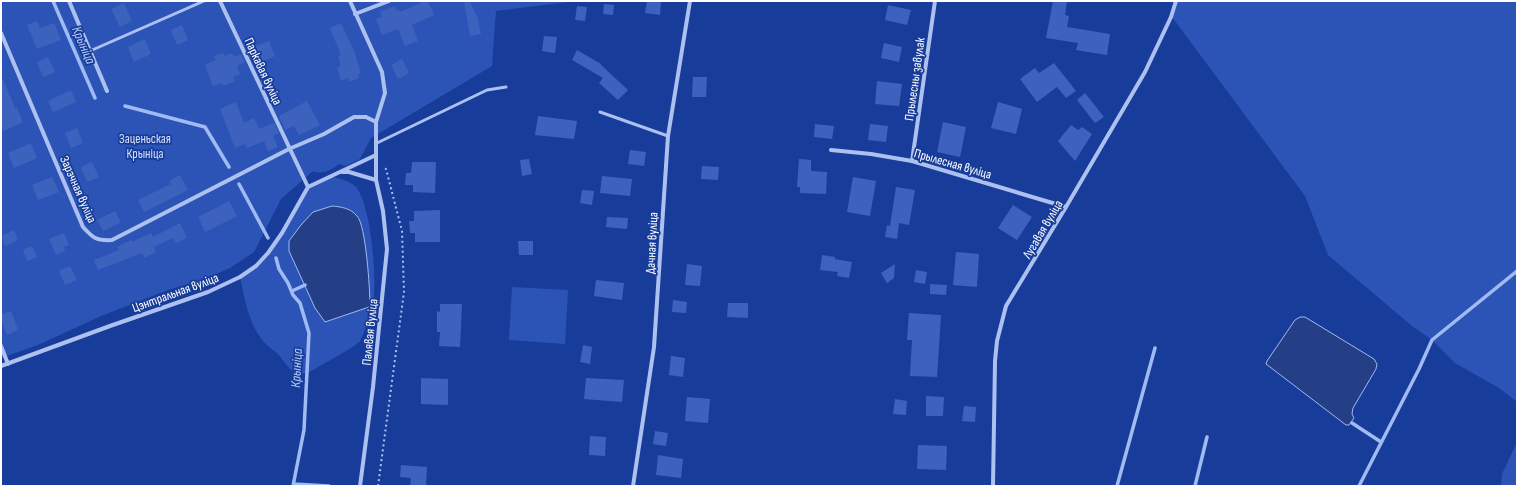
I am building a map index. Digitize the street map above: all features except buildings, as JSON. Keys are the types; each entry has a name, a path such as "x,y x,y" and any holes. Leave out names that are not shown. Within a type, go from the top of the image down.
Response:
{"street":[{"path":"69,1 107,91"},
{"name":"Паркавая вуліца","path":"220,1 290,149"},
{"name":"Палявая вуліца","path":"350,1 382,72 385,93 376,122 376,180 384,211 387,249 374,387 360,486"},
{"path":"355,14 389,1"},
{"name":"Дачная вуліца","path":"634,486 654,347 668,136 690,1"},
{"name":"Прылесны завулак","path":"912,161 935,1"},
{"name":"Лугавая вуліца","path":"993,486 995,361 1001,322 1006,306 1145,72 1172,17 1176,1"},
{"name":"Зарэчная вуліца","path":"1,33 83,227 93,238 112,240 290,149"},
{"path":"376,122 366,117 354,117 324,134 290,149 308,187 376,155"},
{"name":"Прылесная вуліца","path":"831,150 871,154 912,161 1066,207"},
{"path":"339,172 349,172 376,180"},
{"name":"Цэнтральная вуліца","path":"1,366 208,292 240,277 256,266 268,253 282,233 308,187"},
{"path":"1,346 8,364"}],"lane":[{"path":"90,51 204,1"},
{"path":"377,144 487,90 506,87"},
{"path":"600,112 668,136"}],"path":[{"path":"376,163 386,169 402,231 404,292 378,486"}],"green space":[{"name":"Заценьская Крыніца","path":"1,1 576,1 496,11 492,66 371,138 360,159 346,166 339,164 324,172 313,171 281,199 254,252 230,268 204,279 168,290 101,316 38,345 1,358"},
{"path":"1176,1 1517,1 1517,402 1499,388 1455,363 1432,340 1412,326 1328,255 1305,196 1172,17"},
{"path":"328,176 350,183 356,187 362,197 370,228 374,265 374,298 372,310 365,330 362,338 357,344 308,373 297,373 290,369 279,355 265,343 258,334 250,318 240,277 268,253 308,187"},
{"path":"512,287 568,290 565,344 509,340"},
{"path":"1517,442 1517,486 1501,486 1502,474"}],"shaded area":[{"path":"332,206 342,207 352,211 360,222 367,258 370,305 369,307 325,322 315,308 289,251 289,241 313,212"},
{"path":"1300,317 1305,317 1374,359 1377,364 1376,369 1353,408 1352,414 1354,418 1349,425 1346,425 1266,364 1295,320"}],"waterway":[{"name":"Крыніца","path":"53,1 95,98"},
{"name":"Крыніца","path":"125,106 205,127 229,167"},
{"name":"Крыніца","path":"239,184 268,238"},
{"name":"Крыніца","path":"276,258 279,269 288,283 293,295 300,303 309,333 304,430 293,486"},
{"path":"1359,486 1419,369 1432,340 1517,271"},
{"path":"292,291 305,285"},
{"path":"1117,486 1155,348"},
{"path":"1352,423 1381,442"},
{"path":"1195,486 1207,437"},
{"path":"294,484 329,486"}]}
